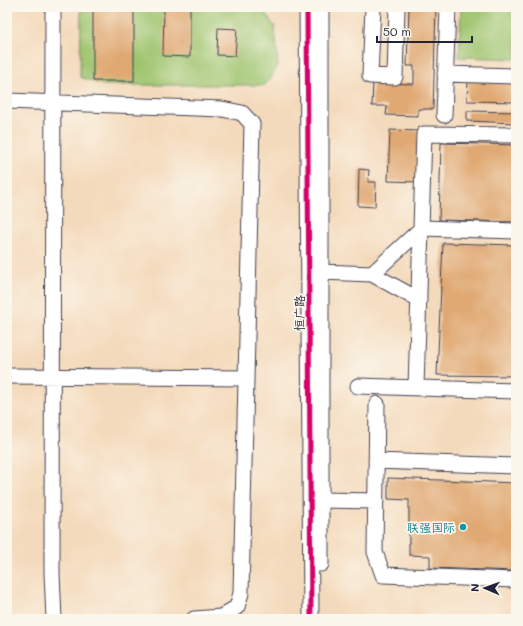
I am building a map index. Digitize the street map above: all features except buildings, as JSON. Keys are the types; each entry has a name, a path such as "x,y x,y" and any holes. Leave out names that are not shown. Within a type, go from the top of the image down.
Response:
{"street":[{"path":"53,7 52,573 54,619"},
{"name":"恒广路","path":"307,7 311,619"},
{"name":"恒广路","path":"321,7 321,619"},
{"path":"373,7 370,76 395,77 397,7"},
{"path":"444,115 448,7"},
{"path":"445,74 516,76"},
{"path":"7,102 222,109 242,113 252,124 241,592 237,607 221,617 194,619"},
{"path":"416,387 424,134 516,135"},
{"path":"372,274 422,228 516,231"},
{"path":"321,272 372,274 419,300"},
{"path":"7,376 246,378"},
{"path":"358,386 516,391"},
{"path":"377,404 375,552 383,575 516,580"},
{"path":"376,461 516,466"},
{"path":"322,500 376,502"}],"green space":[{"path":"81,7 261,7 275,27 278,65 271,78 265,85 103,85 80,77"},
{"path":"461,7 516,7 516,59 459,57"}],"cycle path":[{"path":"307,7 311,619"}],"place":[{"name":"联强国际","path":"463,527"}]}
